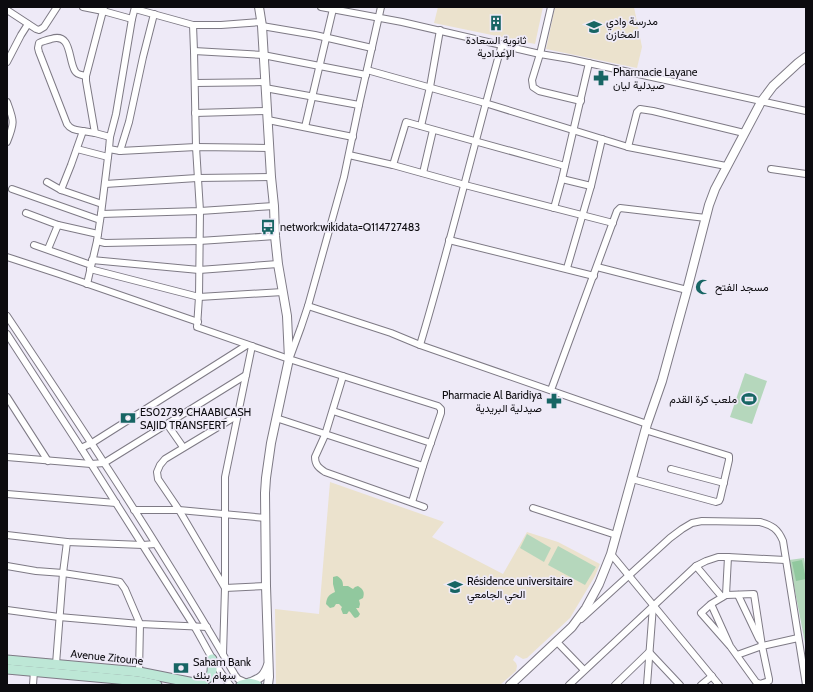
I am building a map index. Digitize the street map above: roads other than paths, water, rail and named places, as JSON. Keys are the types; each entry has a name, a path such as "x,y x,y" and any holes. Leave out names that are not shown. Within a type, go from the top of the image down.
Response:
{"main road":[{"path":"200,684 211,676 213,668 212,659"},
{"name":"Avenue Zitoune","path":"7,660 56,664 138,679 200,684"},
{"name":"Avenue Zitoune","path":"7,669 34,671 107,681 138,679 157,685"}],"street":[{"path":"7,10 37,30 42,29 57,7"},
{"path":"84,7 103,9 132,19"},
{"path":"259,7 262,24 275,236 287,316 289,359"},
{"path":"321,7 440,30 540,54 589,63 806,111"},
{"path":"268,685 269,664 266,586 266,478 271,443 289,359 308,306 344,177 381,7"},
{"path":"551,7 532,80 533,87 539,91 581,102"},
{"path":"87,284 98,238 110,137 116,114 135,8 193,25 262,24 372,48"},
{"path":"95,133 86,76 103,9"},
{"path":"305,127 333,9"},
{"path":"120,152 129,122 142,57 154,14"},
{"path":"7,62 28,24"},
{"path":"193,25 197,178 200,211 197,327 289,359 438,406 441,409 441,413 412,502"},
{"path":"421,126 430,87 440,30"},
{"path":"86,76 78,74 75,71 68,47 61,38 55,37 41,42 38,45 39,52 69,127 73,130 110,137"},
{"path":"420,345 465,185 502,44"},
{"path":"194,51 263,55 366,73 430,87 628,147 726,166"},
{"path":"572,627 580,618 590,602 611,554 646,427 662,381 714,189 761,102 773,86 806,57"},
{"path":"554,208 581,102 589,63"},
{"path":"194,83 265,85 359,105"},
{"path":"7,102 13,123 7,142"},
{"path":"628,147 637,112 640,110 653,111 744,133"},
{"path":"195,113 267,111"},
{"path":"268,120 353,137"},
{"path":"393,165 406,122 565,166"},
{"path":"423,173 433,130"},
{"path":"61,190 83,131"},
{"path":"567,268 583,216 602,139"},
{"path":"109,149 120,152 196,147 269,148"},
{"path":"77,149 108,157"},
{"path":"349,155 393,165 613,223"},
{"path":"771,169 806,174"},
{"path":"105,184 197,178 271,177"},
{"path":"562,179 591,186"},
{"path":"47,182 61,190 102,204"},
{"path":"12,189 101,217 274,206"},
{"path":"551,390 617,211 620,208 706,218"},
{"path":"26,213 98,238 105,243 199,241 275,236"},
{"path":"48,250 58,225"},
{"path":"449,240 567,268 594,276"},
{"path":"34,244 91,265 199,296 283,292"},
{"path":"7,257 198,322"},
{"path":"91,265 199,270 278,264"},
{"path":"597,267 686,290"},
{"path":"308,306 391,333 420,345 551,390 646,427 728,456 730,460 720,499 716,502 632,478"},
{"path":"7,316 92,443 207,627 235,675 248,684 262,677 269,664"},
{"path":"8,337 143,545 194,626 212,659 230,685"},
{"path":"81,448 92,443 250,345"},
{"path":"223,654 226,514 225,477 246,374 250,345"},
{"path":"7,457 91,464 104,463 246,374"},
{"path":"343,376 325,435 315,457 317,467 325,472 424,507"},
{"path":"7,397 48,460"},
{"path":"333,411 431,443"},
{"path":"225,588 179,510 158,479 157,472 165,459 238,415"},
{"path":"276,418 424,466"},
{"path":"167,424 184,447"},
{"path":"671,469 724,483"},
{"path":"7,494 116,503"},
{"path":"533,508 616,534"},
{"path":"134,510 179,510 266,518"},
{"path":"510,685 572,627 682,529 692,523 702,521 760,522 775,528 780,534 783,541 806,685"},
{"path":"7,534 67,542 143,545 155,544"},
{"path":"56,664 59,617 67,542"},
{"path":"611,554 719,685"},
{"path":"569,685 696,566 711,559 728,557 785,560"},
{"path":"724,596 728,557"},
{"path":"7,566 120,582 125,589 140,624 138,679"},
{"path":"696,566 724,596"},
{"path":"225,588 266,586"},
{"path":"754,594 769,679 768,682 760,684 756,682 730,646 701,613 711,604 724,596 754,594"},
{"path":"738,595 762,646"},
{"path":"711,604 730,646"},
{"path":"647,685 653,606"},
{"path":"7,610 59,617 140,624 207,627"},
{"path":"737,655 762,646 798,638"},
{"path":"557,642 584,670"},
{"path":"615,685 649,652"},
{"path":"649,652 680,685"},
{"path":"33,685 34,671"},
{"path":"701,685 712,676"}],"place":[{"name":"ثانوية السعادة الإعدادية","path":"496,23"},
{"name":"مدرسة وادي المخازن","path":"594,27"},
{"name":"Pharmacie Layane صيدلية ليان","path":"601,78"},
{"name":"network:wikidata=Q114727483","path":"268,227"},
{"name":"مسجد الفتح","path":"703,287"},
{"name":"ملعب كرة القدم","path":"749,399"},
{"name":"Pharmacie Al Baridiya صيدلية البريدية","path":"554,401"},
{"name":"ES02739 CHAABICASH SAJID TRANSFERT","path":"128,418"},
{"name":"Résidence universitaire الحي الجامعي","path":"455,587"},
{"name":"Saham Bank سهام بنك","path":"181,668"}]}
